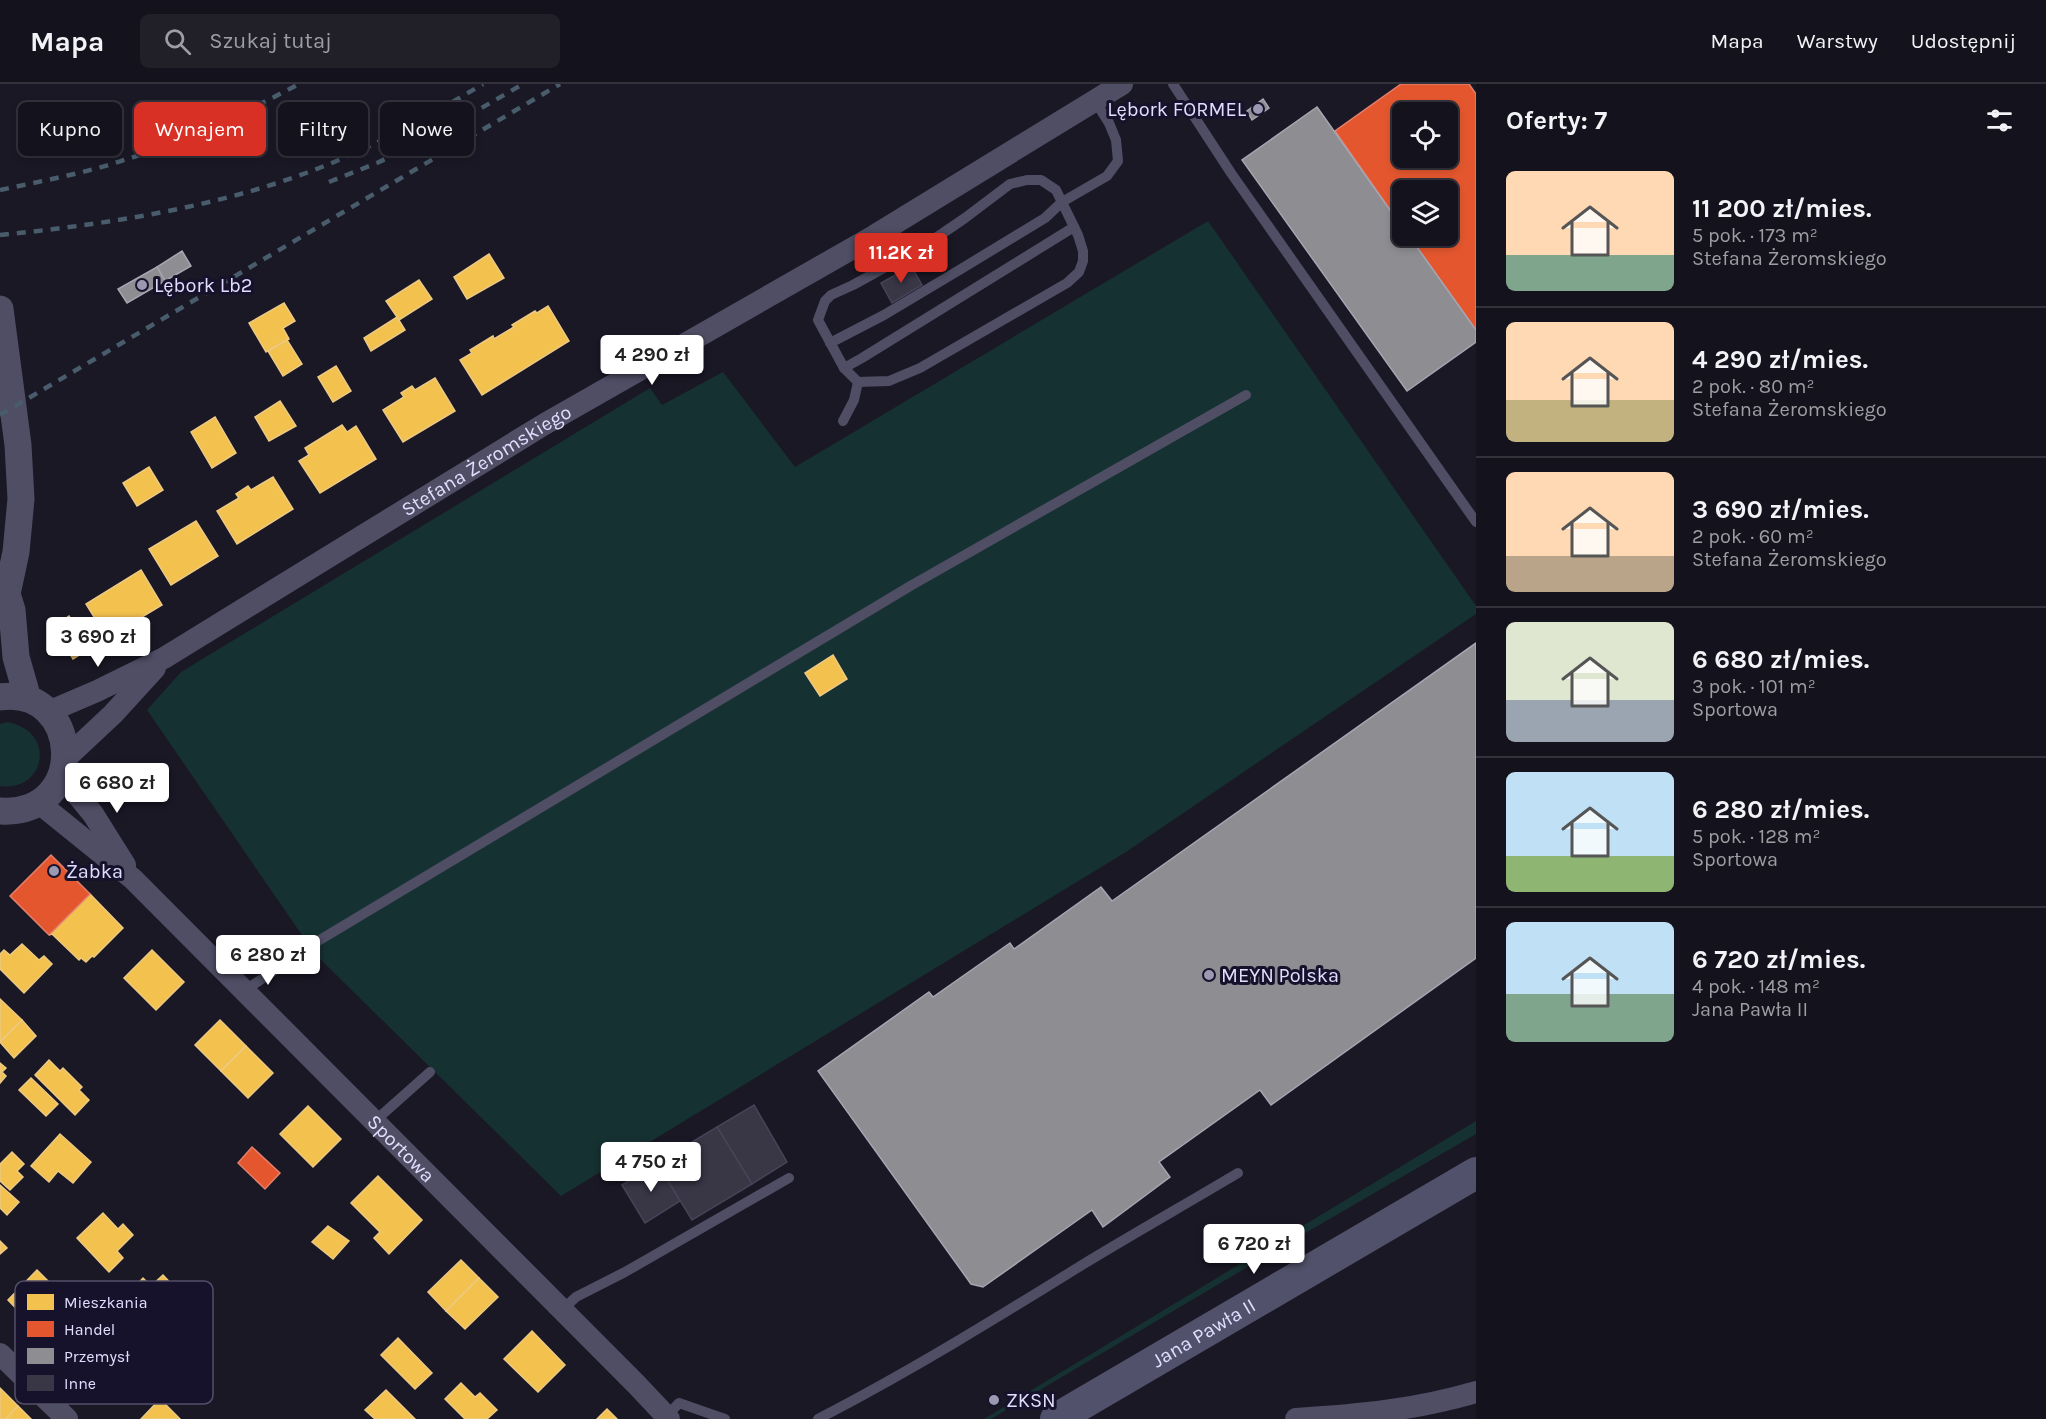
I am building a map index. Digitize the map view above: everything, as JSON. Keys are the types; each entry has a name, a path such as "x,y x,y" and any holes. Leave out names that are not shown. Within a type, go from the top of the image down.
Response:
{"main road":[{"name":"Jana Pawła II","path":"1056,1419 1476,1173"}],"street":[{"name":"Stefana Żeromskiego","path":"38,706 97,691 164,658 543,425 874,236 1122,84"},
{"path":"0,812 21,811 39,803 48,796 64,767 64,741 57,724 38,706 16,657 12,610 4,600 16,552 21,473 1,320"},
{"name":"Stefana Żeromskiego","path":"64,767 164,658"},
{"path":"0,697 9,696 38,706"},
{"name":"Sportowa","path":"64,767 133,879"},
{"name":"Sportowa","path":"39,803 133,879 376,1120 668,1418"},
{"path":"0,1354 15,1369"},
{"path":"1296,1419 1368,1414 1436,1404 1476,1392"},
{"path":"52,1404 67,1419"}],"lane":[{"path":"1173,84 1231,173 1476,522"},
{"path":"830,343 884,315 961,269 1045,218 1062,202 1107,176 1118,160 1116,140 1095,100"},
{"path":"1041,180 1056,190 1062,202 1083,252 1079,272 1067,283 920,368 889,381 858,382 844,368 818,320 825,301 831,295 924,246 1010,183 1041,180"},
{"path":"844,368 1074,227"},
{"path":"843,421 854,400 858,382"},
{"path":"244,991 313,944 912,585 1246,395"},
{"path":"376,1120 430,1072"},
{"path":"818,1419 885,1385 963,1340 1083,1265 1238,1173"},
{"path":"562,1310 576,1297 625,1272 789,1178"},
{"path":"668,1418 679,1403 725,1419"}],"green space":[{"path":"1208,221 1476,606 1476,614 1126,852 561,1196 315,954 147,710 181,672 650,388 662,405 723,372 795,467"},
{"path":"7,722 23,728 33,737 39,748 40,760 36,771 28,780 16,785 0,786 0,724"},
{"path":"1476,1121 1476,1134 991,1419 984,1419"}],"building: Mieszkania":[{"path":"489,254 504,278 467,299 454,277"},
{"path":"419,280 432,299 399,320 386,301"},
{"path":"284,303 295,321 283,328 289,339 266,352 249,323"},
{"path":"548,306 569,341 482,395 460,360 472,353 470,350 493,336 494,339 514,327 512,325"},
{"path":"397,317 405,330 371,351 364,338"},
{"path":"287,340 302,364 283,376 268,351"},
{"path":"336,366 351,391 333,402 318,377"},
{"path":"435,378 455,411 403,442 383,410 404,397 401,393 412,386 415,390"},
{"path":"280,401 296,426 269,441 255,417"},
{"path":"215,417 236,453 212,468 191,432"},
{"path":"342,425 347,432 356,426 376,459 320,493 299,461 309,455 305,448"},
{"path":"149,467 163,490 137,506 123,483"},
{"path":"273,477 293,509 237,544 217,511 239,498 236,494 248,486 251,490"},
{"path":"196,521 218,556 171,585 149,549"},
{"path":"141,570 162,605 107,638 86,604"},
{"path":"69,616 89,649 73,659 53,627"},
{"path":"833,655 847,679 820,696 805,673"},
{"path":"90,894 123,928 86,962 81,958 79,960 52,934 49,935"},
{"path":"22,944 39,960 44,956 52,964 24,993 0,969 0,954 4,950 10,955"},
{"path":"152,950 184,982 156,1010 124,978"},
{"path":"0,999 22,1020 0,1042"},
{"path":"22,1020 36,1036 14,1058 0,1042"},
{"path":"220,1020 246,1046 221,1071 195,1045"},
{"path":"246,1046 273,1073 248,1098 221,1071"},
{"path":"49,1060 60,1071 63,1068 82,1087 79,1090 89,1100 75,1115 35,1075"},
{"path":"0,1063 6,1068 2,1072 6,1076 0,1083"},
{"path":"31,1078 58,1104 46,1116 19,1090"},
{"path":"308,1106 341,1139 313,1167 280,1134"},
{"path":"60,1134 91,1162 73,1183 58,1171 49,1182 31,1166"},
{"path":"12,1152 24,1164 17,1171 23,1177 10,1190 0,1181 0,1164"},
{"path":"378,1176 422,1220 389,1254 374,1238 380,1232 351,1203"},
{"path":"0,1185 19,1202 7,1215 0,1208"},
{"path":"103,1213 118,1229 123,1224 133,1235 117,1251 123,1258 109,1272 77,1238"},
{"path":"328,1226 349,1241 333,1259 312,1242"},
{"path":"0,1241 7,1248 0,1254"},
{"path":"461,1260 479,1278 446,1311 428,1292"},
{"path":"37,1270 48,1281 26,1281"},
{"path":"163,1275 169,1281 156,1281"},
{"path":"479,1278 498,1297 465,1329 446,1311"},
{"path":"15,1293 15,1307 8,1300"},
{"path":"532,1331 565,1365 538,1392 504,1359"},
{"path":"398,1338 432,1373 415,1389 381,1355"},
{"path":"461,1383 475,1397 480,1393 497,1410 487,1419 465,1419 445,1399"},
{"path":"0,1388 18,1406 6,1419 0,1419"},
{"path":"386,1390 415,1419 375,1419 365,1410"},
{"path":"155,1404 165,1404 180,1419 141,1419"},
{"path":"18,1406 31,1419 6,1419"},
{"path":"607,1409 617,1419 597,1419"}],"building: Handel":[{"path":"1401,84 1469,84 1476,94 1476,330 1416,246 1458,246 1458,180 1392,180 1392,213 1335,131"},
{"path":"51,855 90,894 49,935 10,896"},
{"path":"252,1147 280,1173 265,1189 238,1163"}],"building: Przemysł":[{"name":"Lębork FORMEL","path":"1263,99 1269,108 1252,120 1247,111"},
{"path":"1317,107 1392,213 1392,246 1416,246 1476,330 1476,342 1407,391 1242,160"},
{"path":"182,251 191,266 165,281 157,267"},
{"name":"Lębork Lb2","path":"157,267 165,281 127,303 118,289"},
{"name":"MEYN Polska","path":"1476,643 1476,958 1271,1105 1260,1090 1159,1162 1170,1177 1103,1227 1092,1210 983,1287 971,1284 818,1071 929,992 933,997 1010,943 1014,949 1101,887 1112,901"}],"building: Inne":[{"path":"911,266 922,285 892,303 881,283"},
{"path":"754,1105 787,1162 752,1184 717,1127"},
{"path":"717,1127 752,1184 692,1220 657,1163"},
{"path":"657,1163 680,1201 645,1223 622,1185"}],"railway":[{"path":"0,190 91,170 167,145 212,127 299,84"},
{"path":"0,235 149,215 259,189 320,168 368,147 483,84"},
{"path":"329,182 377,163 433,136 523,84"},
{"path":"0,415 560,84"}],"place":[{"name":"Lębork FORMEL","path":"1258,109"},
{"name":"Lębork Lb2","path":"142,285"},
{"name":"Żabka","path":"54,871"},
{"name":"MEYN Polska","path":"1209,975"},
{"name":"ZKSN","path":"994,1400"}]}
